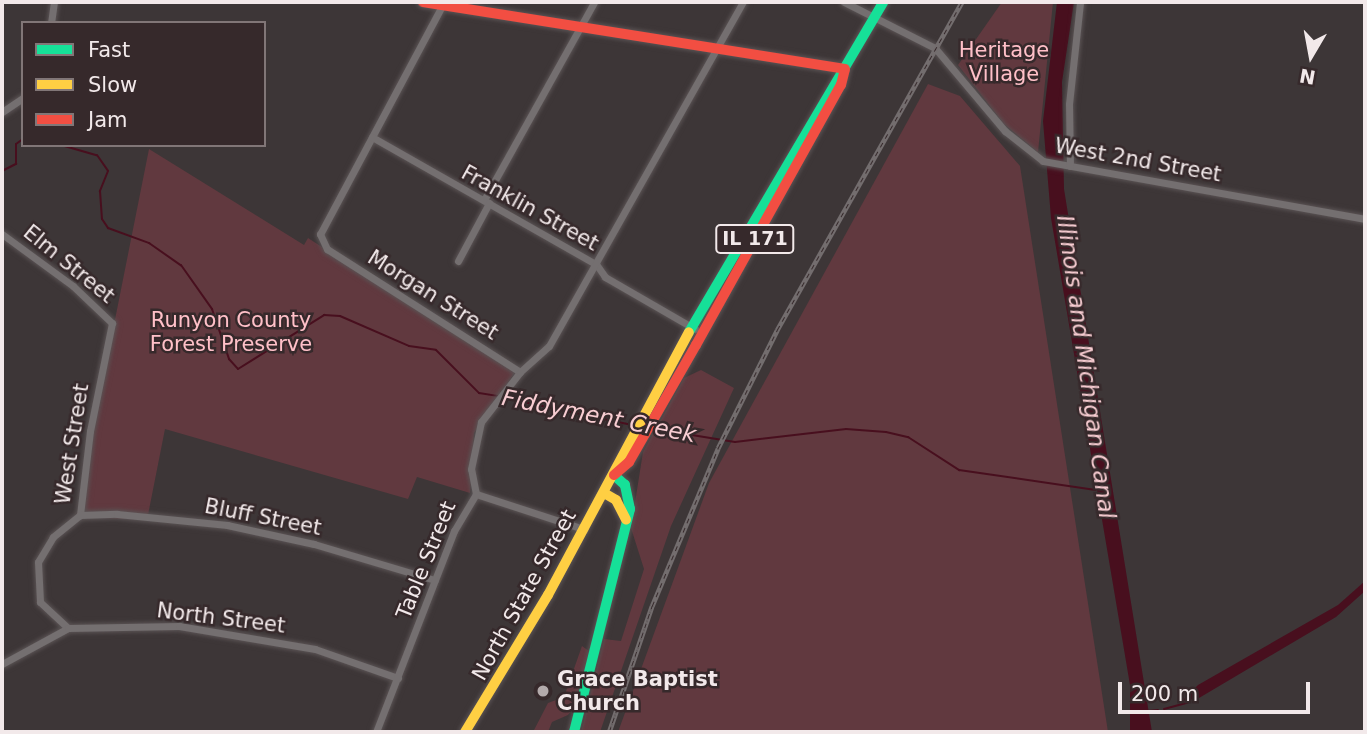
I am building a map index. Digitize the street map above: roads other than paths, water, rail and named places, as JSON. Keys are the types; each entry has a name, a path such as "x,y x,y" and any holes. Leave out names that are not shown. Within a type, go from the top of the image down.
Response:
{"main road":[{"path":"423,2 444,3 845,69"},
{"name":"IL 171","path":"845,69 883,2"},
{"name":"North State Street","path":"465,732 584,529 614,475 624,446 831,81 845,69"},
{"name":"North State Street","path":"614,475 636,449 703,333 841,85 845,69"},
{"path":"574,732 630,496 614,475"},
{"path":"604,493 615,500 626,520"}],"street":[{"path":"51,21 54,2"},
{"path":"458,261 487,201 594,2"},
{"name":"Table Street","path":"376,732 454,531 476,495 471,482 475,438 492,406 520,372 549,346 743,2"},
{"name":"West 2nd Street","path":"844,2 935,48 1005,131 1043,161 1365,219"},
{"path":"1070,166 1069,104 1080,2"},
{"path":"372,137 444,3"},
{"path":"2,112 21,99"},
{"name":"Franklin Street","path":"372,137 596,264 604,277 703,333"},
{"name":"Morgan Street","path":"372,137 324,219 320,234 327,249 520,372"},
{"name":"Elm Street","path":"2,234 73,286 112,323"},
{"name":"West Street","path":"68,628 40,602 38,562 50,541 80,515 90,430 112,323"},
{"path":"476,495 484,494 584,529"},
{"name":"Bluff Street","path":"80,515 117,514 227,525 314,544 435,580"},
{"name":"North Street","path":"2,664 68,628 179,626 250,635 315,649 398,678"}],"water":[{"name":"Illinois and Michigan Canal","path":"1057,2 1074,2 1062,82 1064,189 1152,732 1130,732 1130,685 1051,218 1043,121"},
{"path":"1365,581 1365,591 1336,617 1199,698 1182,701 1198,685 1338,605"}],"waterway":[{"name":"Fiddyment Creek","path":"2,171 16,164 16,144 21,140"},
{"name":"Fiddyment Creek","path":"68,147 97,155 108,171 100,191 102,219 108,228 149,243 181,265 212,309 229,359 238,369 324,315 340,316 409,346 436,350 479,393 499,396"},
{"name":"Fiddyment Creek","path":"504,398 632,425"},
{"name":"Fiddyment Creek","path":"655,429 735,442 846,429 886,432 908,437 959,470 1096,490"},
{"path":"1164,709 1187,703"},
{"path":"1148,711 1158,710"}],"railway":[{"path":"609,732 652,606 718,448 777,330 962,2"}],"place":[{"name":"Grace Baptist Church","path":"543,691"}],"park label":[{"name":"Heritage Village","path":"1004,62"},
{"name":"Runyon County Forest Preserve","path":"231,332"}]}
